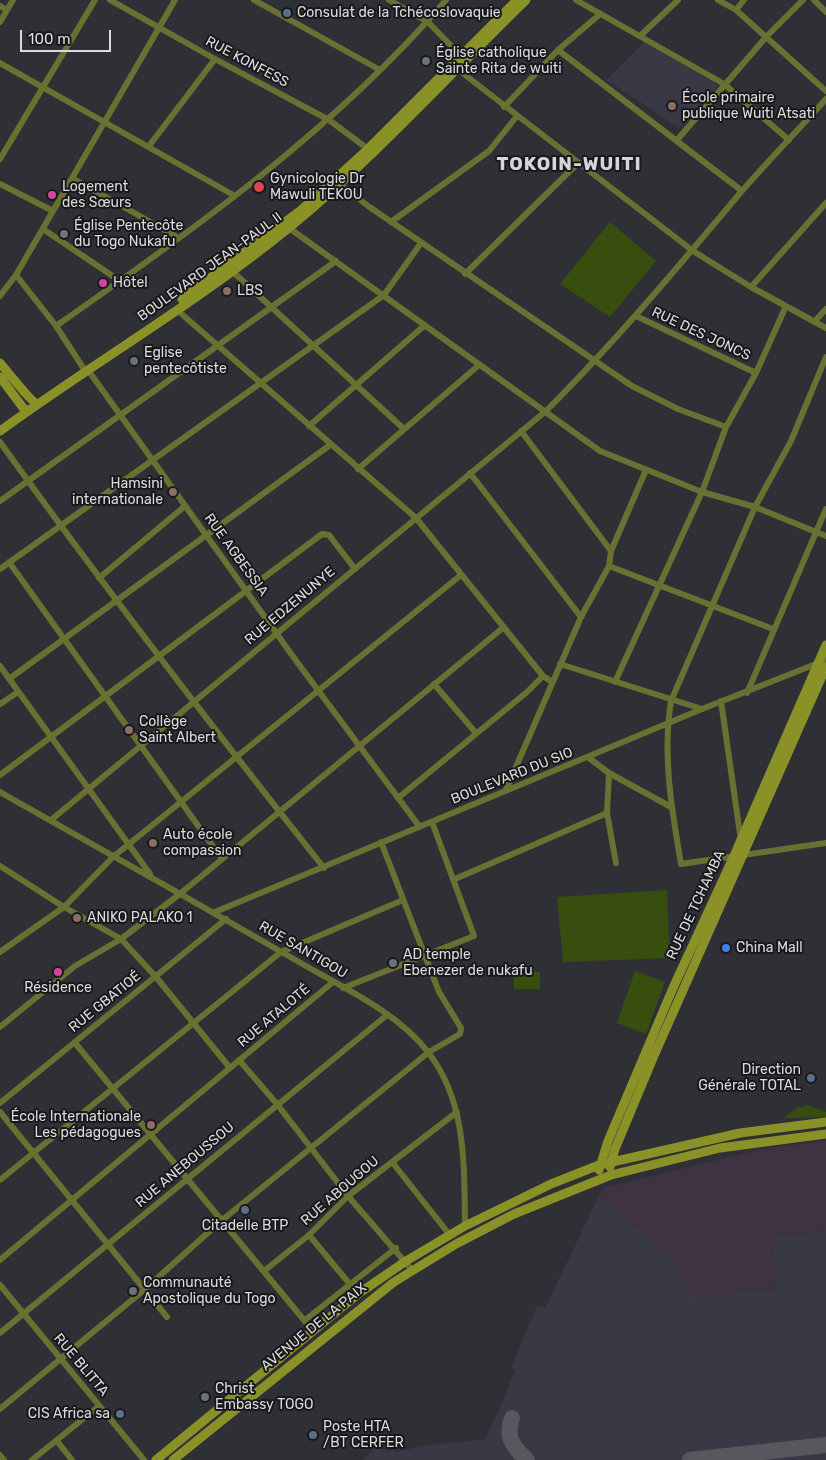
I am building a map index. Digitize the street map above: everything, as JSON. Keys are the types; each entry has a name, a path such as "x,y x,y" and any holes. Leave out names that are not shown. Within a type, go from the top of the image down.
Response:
{"main road":[{"name":"BOULEVARD JEAN-PAUL II","path":"86,370 259,243 300,210 368,149 516,0"},
{"name":"BOULEVARD JEAN-PAUL II","path":"0,427 177,310 289,228 340,184 526,0"},
{"path":"0,363 20,384 31,406"},
{"path":"0,377 31,406"},
{"name":"BOULEVARD JEAN-PAUL II","path":"0,431 31,406"},
{"name":"RUE DE TCHAMBA","path":"611,1175 610,1164 653,1058 745,854 824,668 826,645"},
{"name":"RUE DE TCHAMBA","path":"598,1179 599,1166 673,988 740,840 824,668"},
{"path":"156,1460 358,1294 449,1234 551,1184 599,1166 740,1133 826,1122"},
{"name":"AVENUE DE LA PAIX","path":"173,1460 358,1309 412,1270 456,1244 514,1214 611,1175 720,1148 826,1134"}],"street":[{"path":"0,22 13,0"},
{"path":"0,159 95,0"},
{"name":"RUE KONFESS","path":"110,0 329,120 368,149"},
{"path":"0,296 16,275 175,0"},
{"path":"254,0 380,70"},
{"path":"389,0 428,22 460,55"},
{"path":"56,326 235,196 329,120 428,22 446,0"},
{"path":"576,0 599,15 724,84 789,140"},
{"path":"640,36 678,0"},
{"path":"718,0 736,10 826,90"},
{"path":"736,10 744,0"},
{"path":"676,140 767,36 803,0"},
{"path":"814,0 826,12"},
{"path":"0,6 7,10"},
{"path":"504,107 558,50 599,15"},
{"path":"558,50 742,191"},
{"path":"149,146 215,59"},
{"path":"0,63 235,196"},
{"path":"456,68 504,107 693,251 751,287 826,328"},
{"name":"RUE EDZENUNYE","path":"51,820 546,411 595,362 693,251 742,191 826,99"},
{"path":"391,222 489,151 517,116"},
{"path":"465,274 578,163"},
{"path":"72,178 179,238"},
{"path":"0,184 53,212"},
{"path":"340,184 465,274 595,362 659,401 726,427"},
{"path":"751,287 826,203"},
{"path":"289,228 384,294 600,451 702,492 755,507 826,536"},
{"path":"43,229 120,281"},
{"path":"0,569 384,294 421,243"},
{"path":"0,501 336,261"},
{"path":"232,271 404,429"},
{"name":"RUE AGBESSIA","path":"16,275 56,326 276,634 360,744 419,826"},
{"path":"615,682 702,492 726,427 756,373 786,306"},
{"path":"815,321 826,309"},
{"path":"177,310 358,470 416,518 543,676 552,682"},
{"name":"RUE DES JONCS","path":"636,316 756,373"},
{"path":"309,426 426,325"},
{"path":"826,357 791,441 755,507 671,701 667,725 671,807 681,864 826,843"},
{"path":"358,470 479,364"},
{"path":"521,431 611,551"},
{"path":"0,442 59,525 158,656 324,868"},
{"path":"9,679 207,537 330,445"},
{"path":"506,790 581,617 609,566 611,551 646,470"},
{"path":"470,473 581,617"},
{"path":"99,578 184,506"},
{"path":"747,693 826,509"},
{"path":"0,775 49,736 326,533 355,569"},
{"path":"9,562 222,859"},
{"path":"609,566 773,629"},
{"path":"1,949 64,907 113,857 238,758 461,575"},
{"path":"1,1024 75,966 121,939 181,892 504,626"},
{"path":"560,664 671,701 702,709"},
{"path":"0,666 151,876"},
{"name":"BOULEVARD DU SIO","path":"215,912 324,868 506,790 589,758 702,709 824,668"},
{"path":"398,798 527,692 543,676"},
{"path":"434,684 476,733"},
{"path":"0,704 18,692"},
{"path":"721,702 740,840 745,854"},
{"path":"589,758 609,773 671,807"},
{"path":"609,773 607,813 616,863"},
{"name":"RUE SANTIGOU","path":"0,792 113,857 181,892 334,982 400,1024 429,1052 458,1112 464,1154 465,1226"},
{"path":"455,879 607,813"},
{"path":"343,988 424,954 474,936 455,879 432,822"},
{"path":"0,1409 144,1290 221,1221 312,1150 429,1052 461,1031 441,997 381,842"},
{"path":"0,866 64,907 121,939 156,977 230,1068"},
{"path":"0,1180 281,952 403,900"},
{"name":"RUE GBATIOÉ","path":"0,1103 226,919"},
{"name":"RUE ATALOTÉ","path":"0,1260 334,982"},
{"name":"RUE ANEBOUSSOU","path":"0,1333 387,1015"},
{"path":"75,1043 305,1320 312,1331"},
{"path":"240,1060 278,1104 348,1196 396,1248 412,1270"},
{"path":"0,1112 32,1154 91,1221 107,1246 167,1317"},
{"name":"RUE ABOUGOU","path":"264,1271 309,1235 348,1196 458,1112"},
{"path":"392,1162 449,1234"},
{"path":"309,1235 358,1294"},
{"path":"305,1320 396,1248"},
{"name":"RUE BLITTA","path":"0,1285 144,1460"},
{"path":"32,1460 99,1406"},
{"path":"56,1441 72,1460"},
{"path":"0,1455 4,1460"}],"shaded area":[{"name":"École primaire publique Wuiti Atsati","path":"645,42 718,85 679,128 607,80"},
{"path":"826,1141 826,1231 772,1237 776,1289 690,1298 672,1258 599,1196 604,1188 767,1148"},
{"path":"599,1196 672,1258 690,1297 776,1289 772,1237 826,1231 826,1460 363,1460 375,1448 396,1452 430,1445 486,1439 516,1370 511,1368 537,1306 545,1308"}],"green space":[{"path":"610,222 656,261 610,317 560,284"},
{"path":"667,890 670,958 563,962 557,897"},
{"path":"635,971 665,982 646,1034 617,1023"},
{"path":"514,972 540,972 540,989 514,989"},
{"path":"807,1105 826,1112 826,1117 784,1118 797,1108"}],"taxiway":[{"path":"512,1418 509,1431 510,1436 514,1446 527,1460"},
{"path":"690,1460 826,1445"}],"place":[{"name":"Consulat de la Tchécoslovaquie","path":"287,13"},
{"name":"Église catholique Sainte Rita de wuiti","path":"426,61"},
{"name":"École primaire publique Wuiti Atsati","path":"672,106"},
{"name":"Gynicologie Dr Mawuli TEKOU","path":"259,187"},
{"name":"Logement des Sœurs","path":"52,195"},
{"name":"Église Pentecôte du Togo Nukafu","path":"64,234"},
{"name":"Hôtel","path":"103,283"},
{"name":"LBS","path":"227,291"},
{"name":"Eglise pentecôtiste","path":"134,361"},
{"name":"Hamsini internationale","path":"173,492"},
{"name":"Collège Saint Albert","path":"129,730"},
{"name":"Auto école compassion","path":"153,843"},
{"name":"ANIKO PALAKO 1","path":"77,918"},
{"name":"China Mall","path":"726,948"},
{"name":"AD temple Ebenezer de nukafu","path":"393,963"},
{"name":"Résidence","path":"58,972"},
{"name":"Direction Générale TOTAL","path":"811,1078"},
{"name":"École Internationale Les pédagogues","path":"151,1125"},
{"name":"Citadelle BTP","path":"245,1210"},
{"name":"Communauté Apostolique du Togo","path":"133,1291"},
{"name":"Christ Embassy TOGO","path":"205,1397"},
{"name":"CIS Africa sa","path":"120,1414"},
{"name":"Poste HTA /BT CERFER","path":"313,1435"}],"district":[{"name":"TOKOIN-WUITI","path":"569,165"}]}
